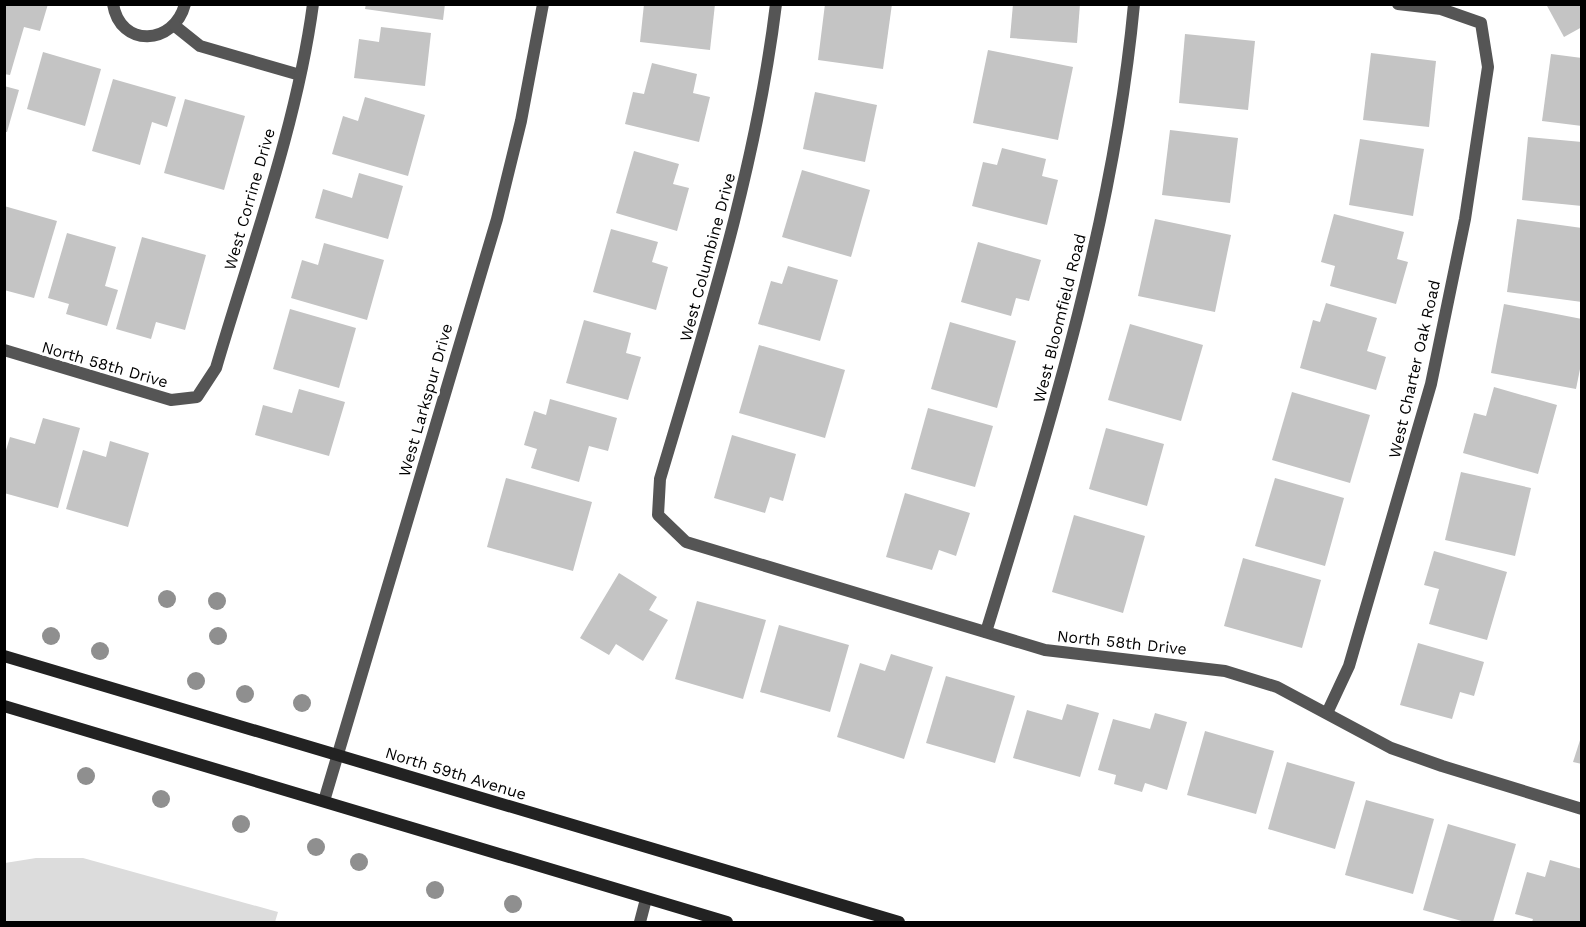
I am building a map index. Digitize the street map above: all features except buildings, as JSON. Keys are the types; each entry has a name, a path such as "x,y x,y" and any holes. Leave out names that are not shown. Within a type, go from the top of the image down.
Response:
{"main road":[{"name":"North 59th Avenue","path":"4,656 899,922"},
{"path":"4,706 727,922"}],"street":[{"path":"113,4 116,18 133,33 155,36 175,26 185,4"},
{"name":"West Corrine Drive","path":"197,397 216,369 290,117 313,4"},
{"name":"West Larkspur Drive","path":"324,801 496,219 521,121 543,4"},
{"name":"West Columbine Drive","path":"658,514 660,479 735,224 769,63 776,4"},
{"name":"West Bloomfield Road","path":"986,632 1058,394 1101,221 1119,122 1134,4"},
{"name":"West Charter Oak Road","path":"1327,713 1349,666 1431,384 1465,219 1488,67 1481,23 1442,9 1398,4"},
{"path":"175,26 200,46 300,75"},
{"name":"North 58th Drive","path":"4,350 171,400 197,397"},
{"name":"North 58th Drive","path":"658,514 686,542 1046,650 1225,671 1277,687 1391,748 1581,809"},
{"path":"640,922 646,899"}],"shaded area":[{"path":"36,858 83,858 278,912 275,922 5,922 5,863"}]}
